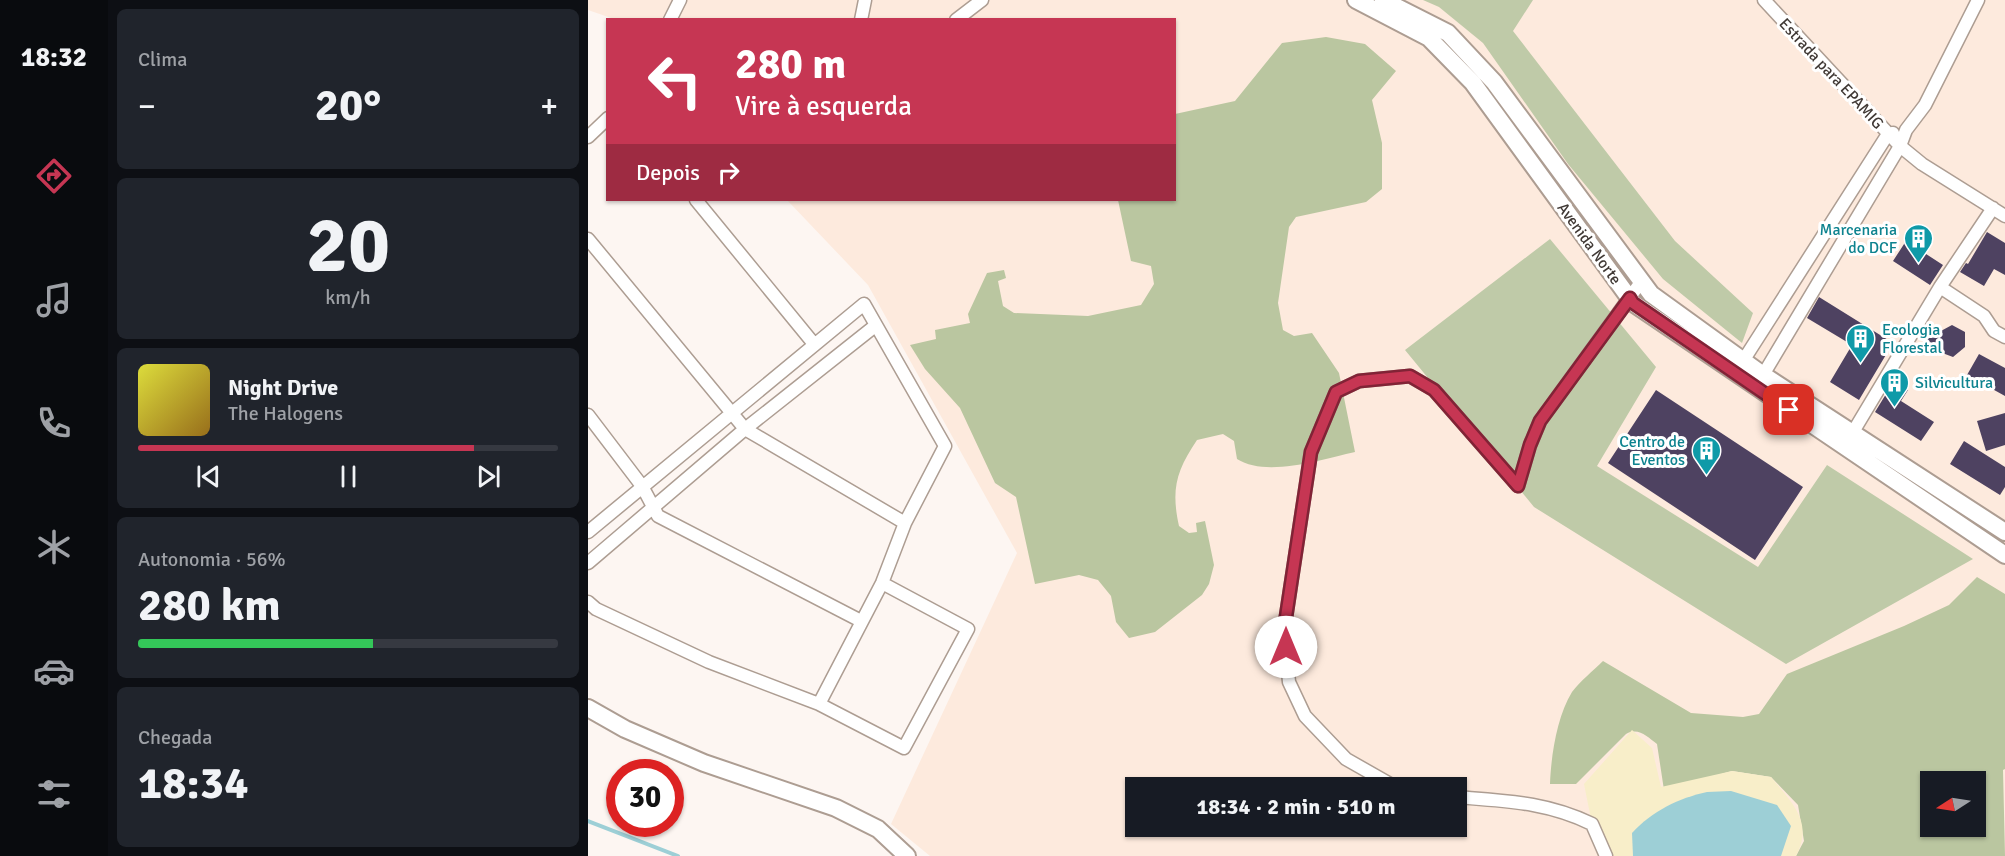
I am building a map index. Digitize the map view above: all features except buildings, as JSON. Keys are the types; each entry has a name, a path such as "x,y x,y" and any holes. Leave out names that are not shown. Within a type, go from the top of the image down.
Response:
{"street":[{"path":"671,18 680,0"},
{"path":"861,18 865,0"},
{"path":"959,18 982,0"},
{"name":"Avenida Norte","path":"1356,0 1429,38 1473,83 1633,303 2000,551"},
{"name":"Avenida Norte","path":"1383,0 1448,33 1494,82 1651,294 1763,375 2003,531"},
{"name":"Estrada para EPAMIG","path":"1764,0 1900,146 1922,164 2005,216"},
{"path":"1763,375 1900,146 1906,130 1925,105 1978,0"},
{"path":"588,137 606,120"},
{"path":"1743,361 1888,134 1906,130"},
{"path":"697,201 814,344"},
{"path":"1853,432 1940,287 1993,208"},
{"path":"588,239 745,429 905,523"},
{"path":"1810,257 1827,267"},
{"path":"1378,777 1346,759 1305,716 1289,682 1284,630 1309,464 1311,452 1336,392 1359,381 1410,376 1434,390 1518,486 1540,421 1641,282"},
{"path":"1940,287 1983,316 1994,332 2005,337"},
{"path":"588,532 864,304 945,446 905,523 882,583 819,704"},
{"path":"588,563 745,429 875,326"},
{"path":"588,415 642,486 658,516 861,621"},
{"path":"2000,551 1996,537 2003,531"},
{"path":"588,602 596,609 709,662 819,704 904,748 968,629 882,583"},
{"path":"588,708 625,729 704,763 836,808 878,829 907,856"},
{"path":"1467,797 1530,803 1567,812 1592,824 1606,856"}],"shaded area":[{"path":"588,0 2005,0 2005,856 930,856 891,824 1017,553 868,285 788,201 1176,201 1176,18 611,18 588,10"}],"green space":[{"path":"1423,0 1533,0 1513,31 1675,241 1753,313 1742,343 1663,279 1568,164 1483,43 1439,7"},
{"path":"1326,37 1365,44 1396,71 1372,100 1382,143 1382,189 1366,202 1296,217 1289,227 1278,303 1283,330 1294,336 1312,333 1339,373 1355,452 1295,465 1263,467 1237,459 1234,441 1223,434 1197,440 1180,471 1175,502 1179,526 1189,533 1197,532 1196,523 1205,521 1214,565 1209,584 1202,595 1155,632 1129,638 1116,622 1111,596 1098,580 1079,575 1035,584 1016,497 995,483 960,408 925,369 910,345 936,339 935,330 970,323 968,314 987,273 1004,270 1006,278 998,281 1003,306 1014,313 1088,316 1141,305 1154,284 1151,266 1131,261 1118,201 1176,201 1176,114 1235,101 1282,43"},
{"path":"1550,239 1656,367 1597,466 1758,567 1827,465 1973,559 1786,664 1534,507 1405,350"},
{"path":"1977,577 2005,594 2005,769 2003,770 2005,856 1796,856 1804,841 1798,805 1771,777 1732,771 1664,790 1657,744 1639,732 1626,734 1576,784 1550,784 1556,736 1562,713 1575,688 1603,661 1691,713 1743,717 1759,714 1787,674 1949,605"}],"sand":[{"path":"1632,730 1652,748 1661,787 1732,771 1771,777 1793,804 1802,823 1801,844 1796,856 1608,856 1592,824 1584,784"}],"water":[{"path":"1731,791 1777,805 1791,826 1781,856 1633,856 1632,833 1648,818 1686,798 1707,792"}],"waterway":[{"path":"588,821 678,856"}],"place":[{"name":"Marcenaria do DCF","path":"1918,264"},
{"name":"Ecologia Florestal","path":"1861,364"},
{"name":"Silvicultura","path":"1894,408"},
{"name":"Centro de Eventos","path":"1706,476"}],"route":[{"path":"1286,647 1284,630 1311,452 1336,392 1359,381 1410,376 1434,390 1518,486 1540,421 1630,298 1633,303 1789,410"}]}
